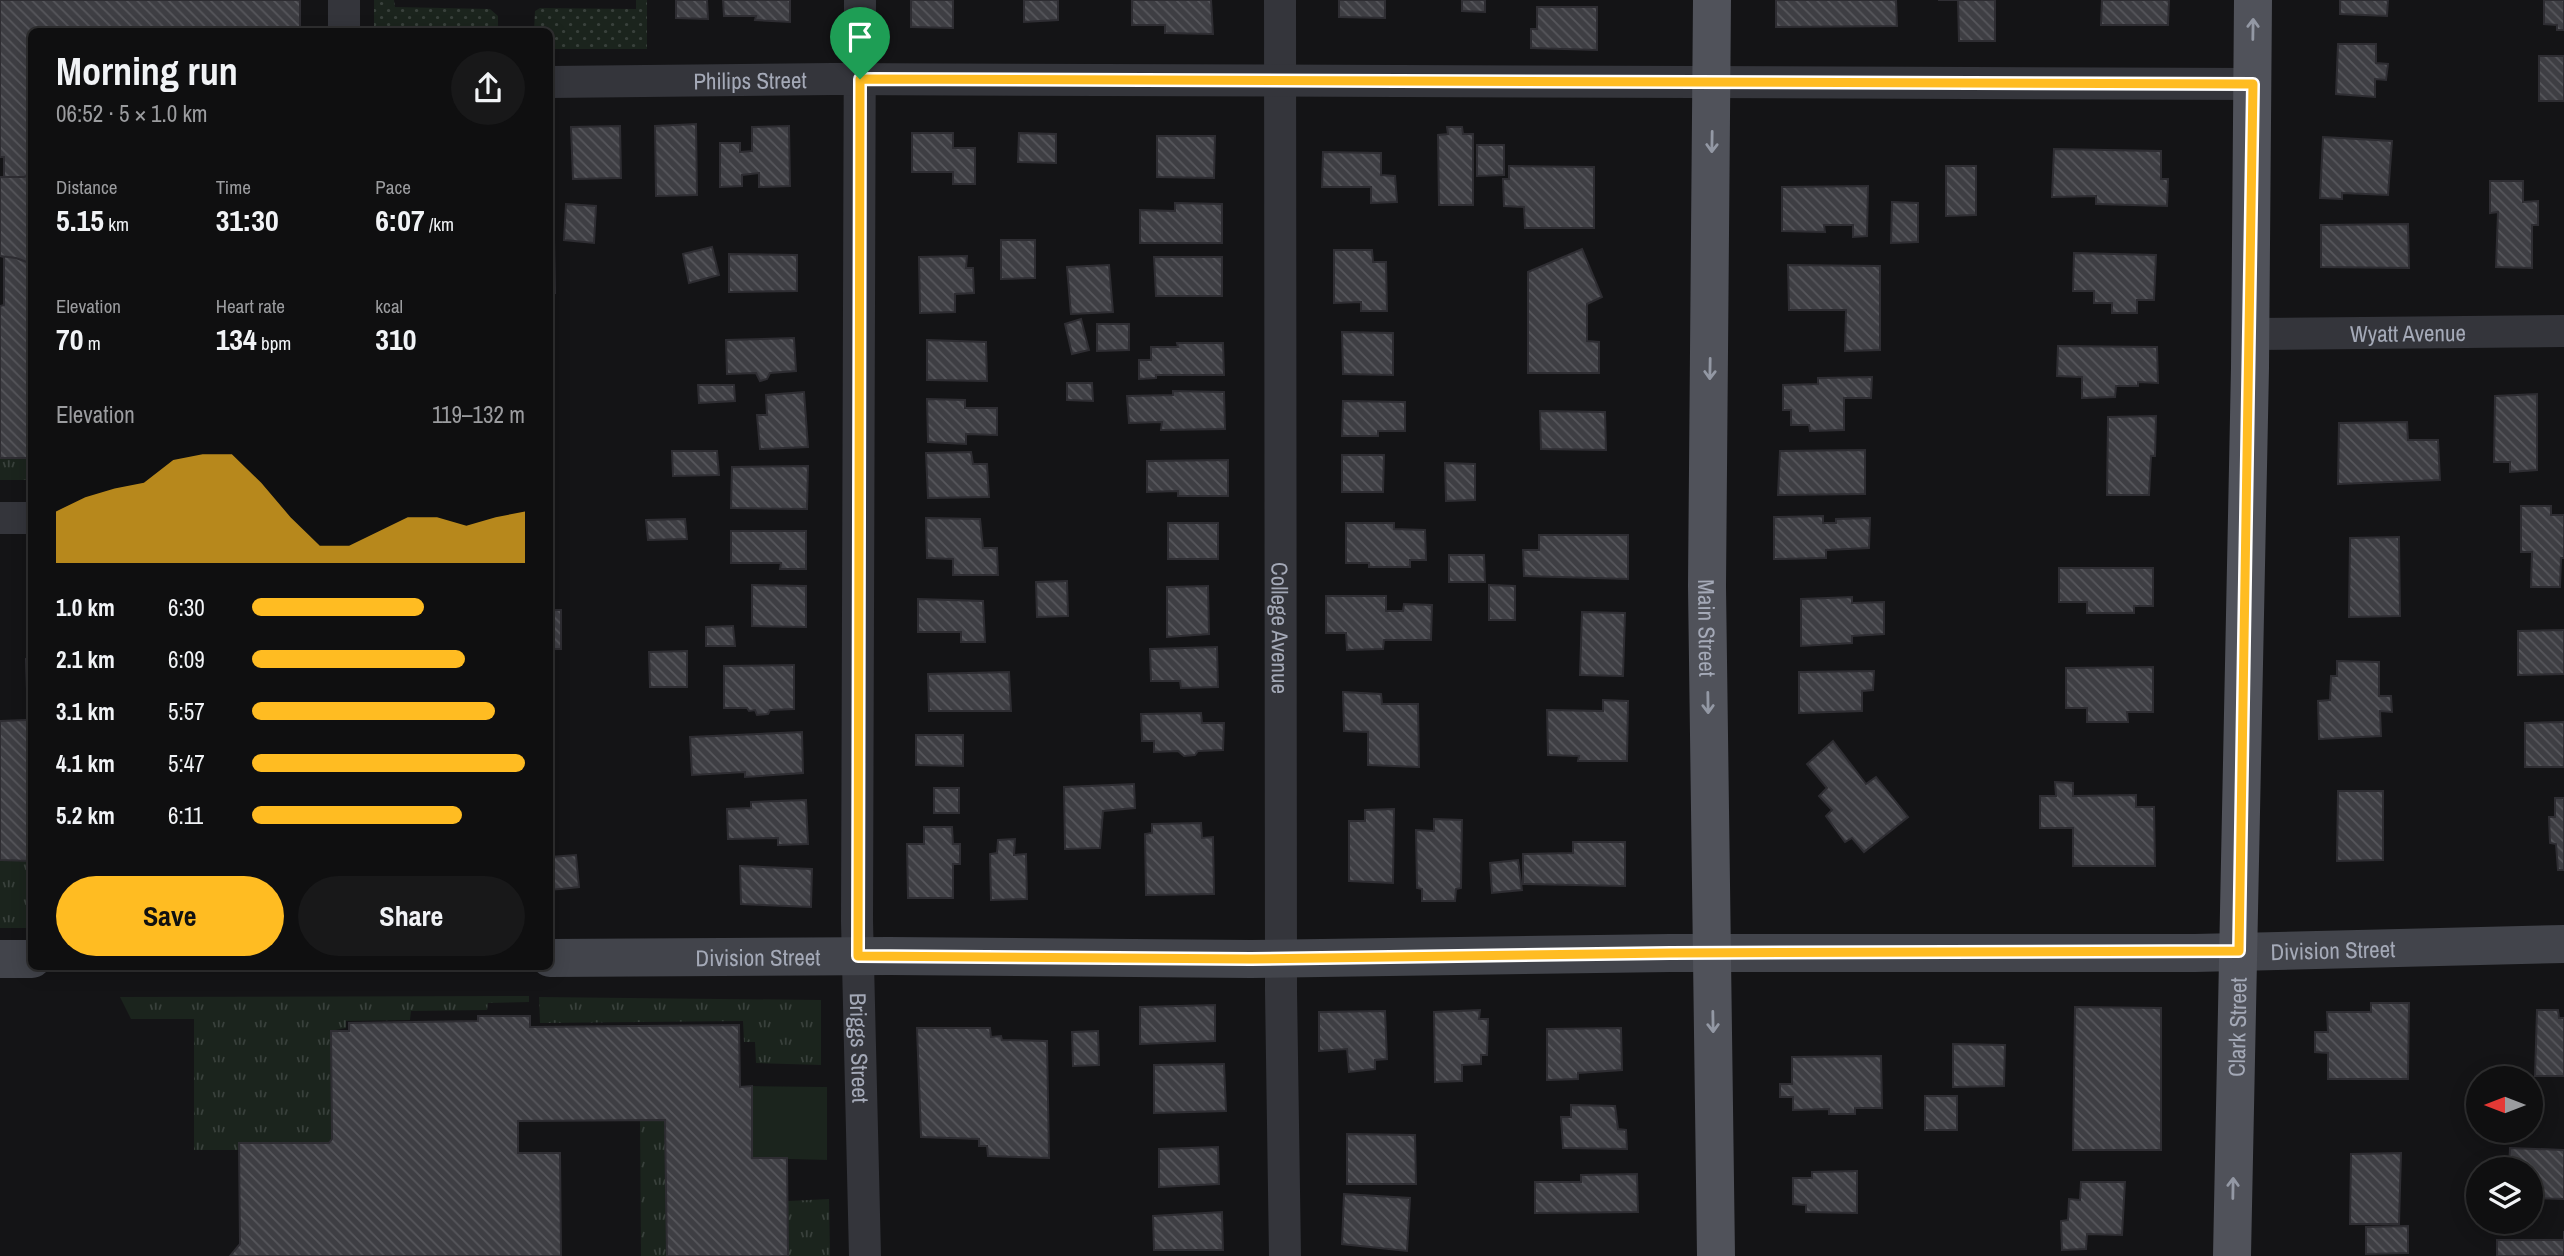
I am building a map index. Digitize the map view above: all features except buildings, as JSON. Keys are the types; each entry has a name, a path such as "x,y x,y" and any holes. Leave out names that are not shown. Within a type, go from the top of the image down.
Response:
{"main road":[{"name":"Main Street","path":"1712,0 1707,586 1716,1256"},
{"name":"Clark Street","path":"2232,1256 2250,334 2253,0"},
{"name":"Division Street","path":"553,958 1281,958 2239,951 2564,944"},
{"path":"0,959 28,959"}],"street":[{"path":"344,0 344,28"},
{"name":"Briggs Street","path":"860,0 858,956 865,1256"},
{"name":"College Avenue","path":"1280,0 1281,958 1285,1256"},
{"name":"Philips Street","path":"553,82 860,79 2253,84"},
{"name":"Wyatt Avenue","path":"2250,334 2564,331"},
{"path":"0,518 28,518"}],"green space":[{"path":"374,0 394,0 395,7 490,9 498,16 498,28 374,28"},
{"path":"636,0 647,0 647,49 553,49 553,28 534,28 535,11 540,8 636,9"},
{"path":"0,458 28,458 28,480 0,480"},
{"path":"0,860 28,861 28,928 0,928"},
{"path":"529,996 529,1002 488,1003 487,1010 411,1011 410,1020 346,1021 346,1028 331,1031 332,1139 329,1143 239,1143 239,1150 194,1150 194,1019 131,1019 120,997"},
{"path":"539,997 821,1000 821,1065 756,1063 755,1042 744,1042 743,1021 540,1023"},
{"path":"752,1086 827,1087 827,1160 752,1158"},
{"path":"640,1120 665,1120 667,1256 641,1256"},
{"path":"829,1199 830,1256 788,1256 788,1201"}],"route":[{"path":"860,79 2253,84 2239,951 1670,953 1251,959 858,956 860,79"}]}
